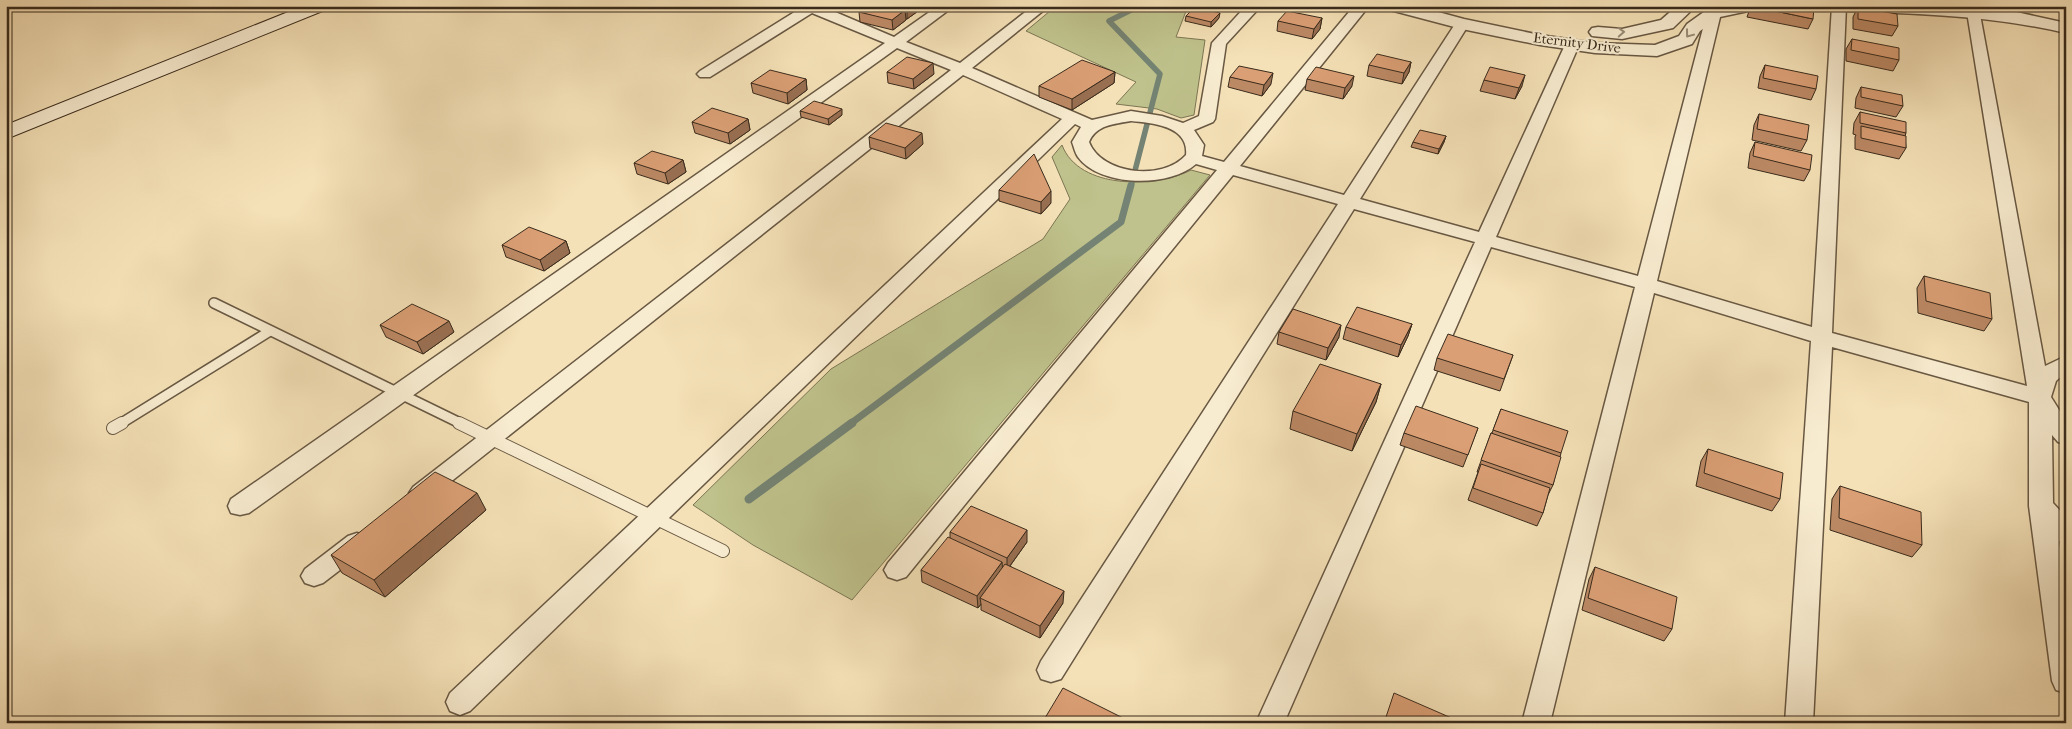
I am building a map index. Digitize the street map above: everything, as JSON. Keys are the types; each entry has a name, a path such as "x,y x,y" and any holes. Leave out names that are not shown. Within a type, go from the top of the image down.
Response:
{"main road":[{"path":"6,134 319,6"}],"street":[{"path":"240,506 947,6"},
{"path":"407,504 1042,6"},
{"path":"1182,129 1207,119 1220,43 1254,6"},
{"path":"897,570 1362,6"},
{"name":"Eternity Drive","path":"1396,6 1462,24 1572,45 1657,51 1686,40 1693,28 1714,13 1747,6"},
{"name":"Eternity Drive","path":"1435,6 1458,13 1565,30 1622,34 1667,24 1688,6"},
{"path":"1799,723 1839,6"},
{"path":"1849,6 1974,12 2034,19 2066,28"},
{"path":"2003,6 2066,20"},
{"path":"705,74 810,7 961,69 1092,126"},
{"path":"1974,12 2040,397 2041,506 2066,681"},
{"path":"1536,723 1714,13"},
{"path":"1051,670 1462,24"},
{"path":"1270,723 1572,45"},
{"path":"1137,116 1164,121 1182,129 1193,140 1195,147 1192,158 1182,167 1161,175 1134,176 1107,171 1088,160 1080,146 1080,140 1084,133 1092,126 1110,119 1137,116"},
{"path":"460,702 1072,118"},
{"path":"1192,158 1646,284 1822,337 2040,397 2057,426 2066,436"},
{"path":"2040,397 2047,376 2056,368 2066,364"},
{"path":"2041,506 2066,534"},
{"path":"314,576 368,534"}],"lane":[{"path":"214,303 723,551"},
{"path":"114,428 270,331"}],"green space":[{"path":"1056,6 1188,6 1176,37 1205,40 1194,115 1181,118 1157,109 1116,104 1136,82 1026,31"},
{"path":"1062,145 1071,160 1084,170 1101,177 1120,181 1158,180 1191,170 1210,175 852,600 753,545 693,505 831,369 1043,239 1070,199 1052,157"}],"building":[{"path":"867,6 890,6 905,10 892,20 859,12"},
{"path":"895,6 910,6 907,9"},
{"path":"1751,6 1800,6 1814,8 1813,19"},
{"path":"1195,7 1220,13 1211,22 1186,16"},
{"path":"1858,7 1897,14 1898,26 1858,19"},
{"path":"1287,11 1322,18 1314,29 1278,21"},
{"path":"1852,39 1899,48 1899,60 1851,50"},
{"path":"1377,54 1411,62 1404,73 1369,65"},
{"path":"907,57 933,63 913,79 887,72"},
{"path":"1082,60 1115,72 1072,99 1039,86"},
{"path":"1765,65 1818,76 1816,89 1763,78"},
{"path":"1239,66 1273,73 1264,85 1230,77"},
{"path":"1316,67 1354,76 1345,88 1307,79"},
{"path":"1490,67 1525,75 1519,88 1484,80"},
{"path":"770,70 806,79 787,93 751,83"},
{"path":"1861,87 1902,95 1903,106 1861,97"},
{"path":"814,101 842,109 828,119 800,111"},
{"path":"712,108 748,119 728,133 692,122"},
{"path":"1860,112 1906,122 1906,133 1860,123"},
{"path":"1759,114 1809,125 1807,140 1757,129"},
{"path":"886,123 922,133 905,148 869,137"},
{"path":"1861,126 1906,136 1906,148 1861,138"},
{"path":"1420,130 1446,136 1439,149 1413,142"},
{"path":"1755,142 1812,155 1810,170 1753,156"},
{"path":"652,151 683,160 665,173 634,163"},
{"path":"1034,154 1051,191 1041,202 999,190"},
{"path":"529,227 566,241 540,260 502,245"},
{"path":"1924,276 1990,293 1992,319 1926,301"},
{"path":"412,304 449,321 417,342 380,325"},
{"path":"1357,307 1412,324 1401,345 1346,327"},
{"path":"1293,309 1341,325 1328,348 1279,332"},
{"path":"1448,334 1513,355 1504,379 1437,358"},
{"path":"1320,364 1381,384 1357,434 1293,411"},
{"path":"1416,406 1478,428 1468,455 1404,433"},
{"path":"1501,409 1568,431 1561,453 1493,430"},
{"path":"1491,433 1561,457 1553,485 1481,460"},
{"path":"1708,449 1783,473 1780,499 1704,473"},
{"path":"1481,464 1550,488 1543,513 1473,488"},
{"path":"435,472 477,493 374,580 331,555"},
{"path":"1840,486 1921,512 1922,545 1839,518"},
{"path":"971,506 1027,530 1007,558 950,532"},
{"path":"948,537 1002,562 977,596 921,570"},
{"path":"1005,564 1064,591 1040,626 980,598"},
{"path":"1595,567 1677,597 1672,629 1588,598"},
{"path":"1063,688 1125,719 1123,723 1042,723"},
{"path":"1394,693 1463,723 1384,723"}],"waterway":[{"path":"1131,186 1160,74 1109,21 1139,6"},
{"path":"850,424 1121,222 1131,185"},
{"path":"749,499 852,423"}]}
